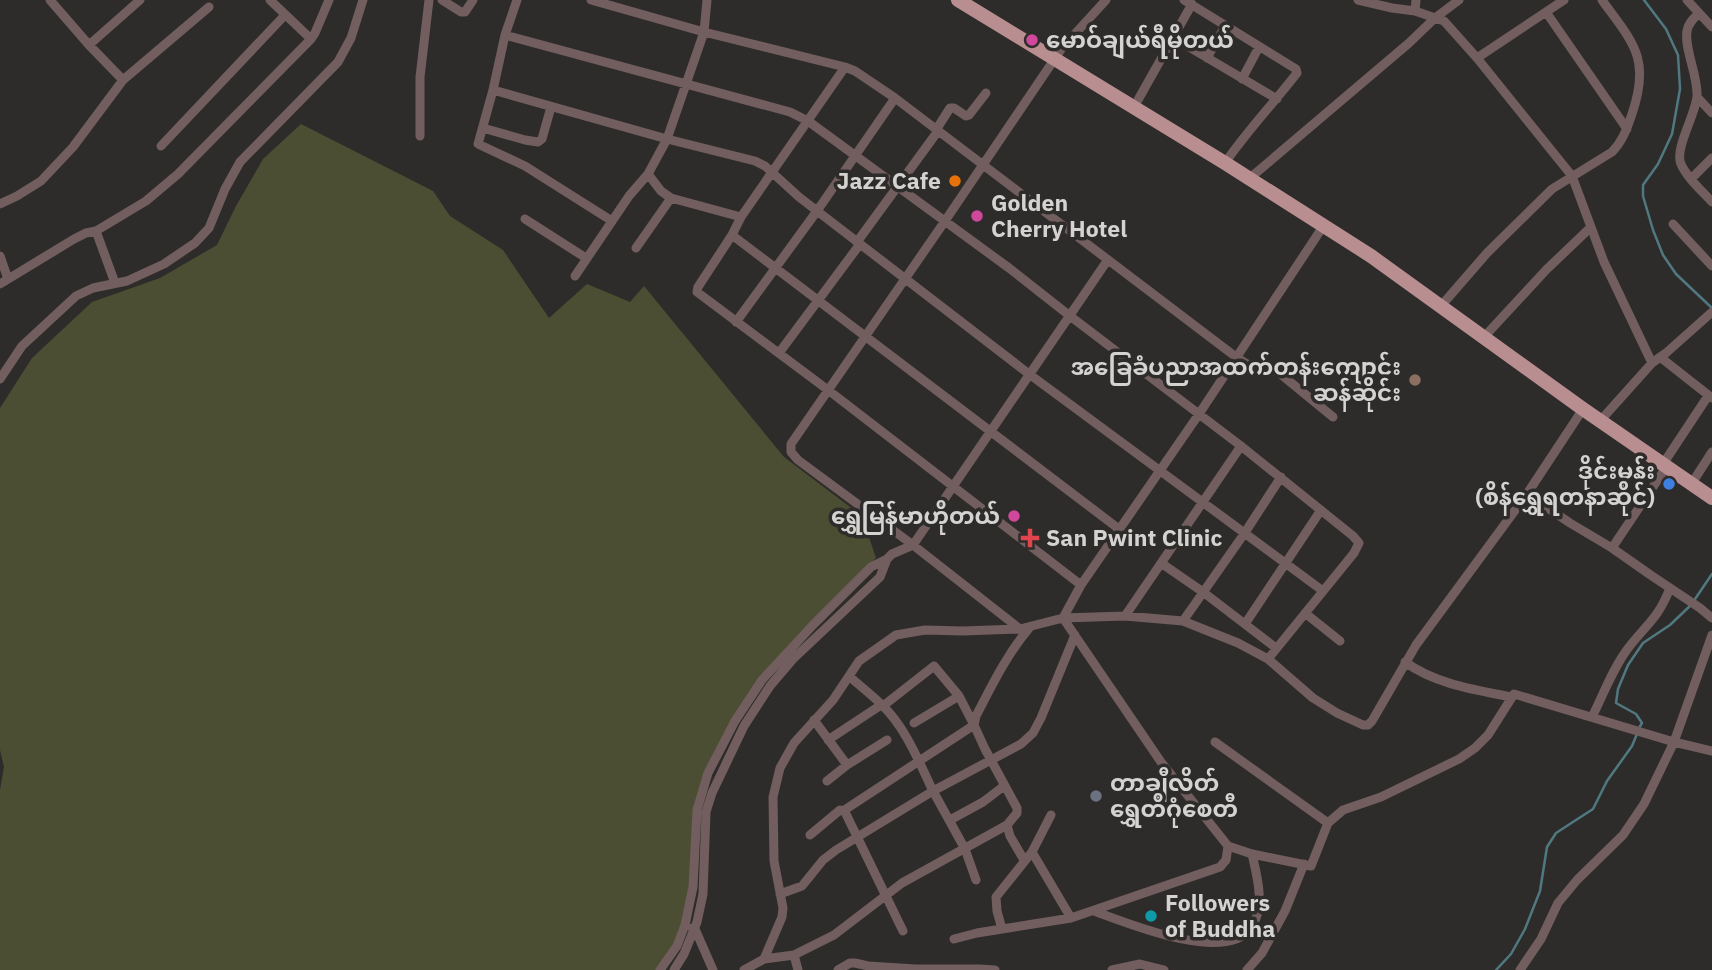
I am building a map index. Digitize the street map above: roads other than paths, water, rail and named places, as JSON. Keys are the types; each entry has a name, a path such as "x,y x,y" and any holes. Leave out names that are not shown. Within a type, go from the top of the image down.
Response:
{"main road":[{"path":"958,0 1250,178 1371,256 1712,498"}],"street":[{"path":"89,45 140,0"},
{"path":"271,0 311,39"},
{"path":"0,256 4,282 74,239 96,231 146,201 178,174 311,39 329,0"},
{"path":"0,379 23,346 76,296 93,288 127,281 164,264 195,243 209,228 225,189 240,163 338,62 351,38 363,0"},
{"path":"420,136 420,77 429,0"},
{"path":"442,0 465,12 473,0"},
{"path":"517,0 505,35 478,144 525,166 612,221"},
{"path":"592,0 855,71 1236,357 1252,367 1278,372 1333,417"},
{"path":"575,276 640,181 648,174 667,139 704,32 707,0"},
{"path":"1020,629 798,460 791,452 791,444 1054,59 1074,33 1106,0"},
{"path":"1358,0 1415,11 1444,21 1477,58 1572,176 1604,262 1656,360 1710,397 1612,548"},
{"path":"1415,11 1416,0"},
{"path":"1250,178 1459,0"},
{"path":"1477,58 1564,0"},
{"path":"1441,306 1487,253 1552,189 1612,152 1620,144 1634,107 1641,68 1630,39 1602,0"},
{"path":"1687,0 1712,27"},
{"path":"56,2 89,45 123,80"},
{"path":"1134,107 1188,2 1296,69 1297,73 1244,135 1225,163"},
{"path":"0,204 41,181 74,147 123,80 209,6"},
{"path":"1546,12 1627,129"},
{"path":"1699,13 1690,22 1687,30 1697,97 1679,152 1680,164 1712,202"},
{"path":"161,146 285,15"},
{"path":"1207,58 1225,26"},
{"path":"505,35 790,112 808,121 1009,268 1281,477 1359,543 1354,553 1268,659"},
{"path":"1172,37 1277,99"},
{"path":"1242,79 1259,47"},
{"path":"845,67 741,217 696,292 1081,585"},
{"path":"493,90 755,161 765,166 817,211 1029,374 1323,591"},
{"path":"779,354 819,302 950,108 969,115 986,93"},
{"path":"1697,97 1712,113"},
{"path":"736,322 894,99"},
{"path":"483,128 538,142 542,139 551,107"},
{"path":"1691,179 1712,158"},
{"path":"648,174 661,191 671,198 741,217"},
{"path":"636,248 671,198"},
{"path":"525,219 586,258"},
{"path":"1673,224 1712,266"},
{"path":"1063,618 1081,585 1199,414 1324,225"},
{"path":"1484,337 1546,270 1591,227"},
{"path":"96,231 115,283"},
{"path":"732,235 1119,529"},
{"path":"660,970 677,946 685,925 692,887 696,810 708,773 735,721 762,680 871,567 913,545 1107,261"},
{"path":"1600,421 1656,360 1710,314"},
{"path":"764,959 782,917 783,908 774,861 772,797 780,768 794,743 833,700 859,661 896,635 925,630 1020,629 1063,618 1125,616 1183,621 1238,643 1268,659 1313,698 1337,713 1368,725 1405,662 1527,494 1583,409"},
{"path":"1125,616 1241,446"},
{"path":"1692,483 1712,452"},
{"path":"1183,621 1281,477"},
{"path":"1527,494 1612,548 1712,618"},
{"path":"1245,624 1321,510"},
{"path":"674,970 695,929 703,894 706,812 719,776 744,726 770,685 801,650 880,577 887,559"},
{"path":"1161,563 1276,648"},
{"path":"1592,717 1627,649 1664,606 1670,588"},
{"path":"1305,613 1340,641"},
{"path":"1063,618 1161,762 1228,846 1252,854 1311,866 1328,823 1343,810 1381,797 1459,759 1488,735 1514,694 1712,751"},
{"path":"810,835 840,810 843,811 974,725 976,716 1008,657 1031,626"},
{"path":"780,894 802,886 823,860 857,836 1021,744 1033,733 1041,718 1075,635"},
{"path":"1520,970 1541,939 1558,903 1577,880 1623,835 1644,804 1674,742 1712,635"},
{"path":"1405,662 1438,679 1512,697"},
{"path":"744,970 764,959 794,955 834,935 902,883 1007,825 1017,811 959,696 934,666 882,705 828,740"},
{"path":"849,676 882,705 914,750 965,849 976,880"},
{"path":"914,723 959,696"},
{"path":"814,720 847,765"},
{"path":"827,781 887,740"},
{"path":"1215,742 1328,823"},
{"path":"950,820 983,802 1004,786"},
{"path":"843,811 903,931"},
{"path":"1002,929 996,897 1032,852 1051,816"},
{"path":"1007,825 1010,836 1024,860"},
{"path":"954,939 1072,918 1094,911 1220,867 1226,860 1228,846"},
{"path":"1032,852 1072,918"},
{"path":"1094,911 1156,933 1194,942 1223,942 1243,936 1252,927 1258,911 1259,884 1252,854"},
{"path":"1247,970 1262,953 1285,911 1304,864"},
{"path":"685,925 695,929 713,970"},
{"path":"794,955 798,970"},
{"path":"838,970 850,963 868,968 995,970"},
{"path":"1112,970 1140,964 1164,970"}],"waterway":[{"path":"1644,0 1666,29 1678,55 1680,89 1672,134 1658,164 1643,185 1643,196 1663,255 1676,274 1712,308"},
{"path":"1639,728 1642,723 1636,714 1616,703 1618,689 1628,665 1643,643 1670,625 1691,605 1712,574"},
{"path":"1496,970 1511,954 1525,929 1540,891 1547,847 1556,833 1593,809 1637,734"}],"place":[{"name":"မောဝ်ချယ်ရီမိုတယ်","path":"1032,40"},
{"name":"Jazz Cafe","path":"955,181"},
{"name":"Golden Cherry Hotel","path":"977,216"},
{"name":"အခြေခံပညာအထက်တန်းကျောင်း ဆန်ဆိုင်း","path":"1415,380"},
{"name":"ဒိုင်းမွန်း (စိန်ရွှေရတနာဆိုင်)","path":"1669,484"},
{"name":"ရွှေမြန်မာဟိုတယ်","path":"1014,516"},
{"name":"San Pwint Clinic","path":"1030,538"},
{"name":"တာချီလိတ် ရွှေတိဂုံစေတီ","path":"1096,796"},
{"name":"Followers of Buddha","path":"1151,916"}]}
